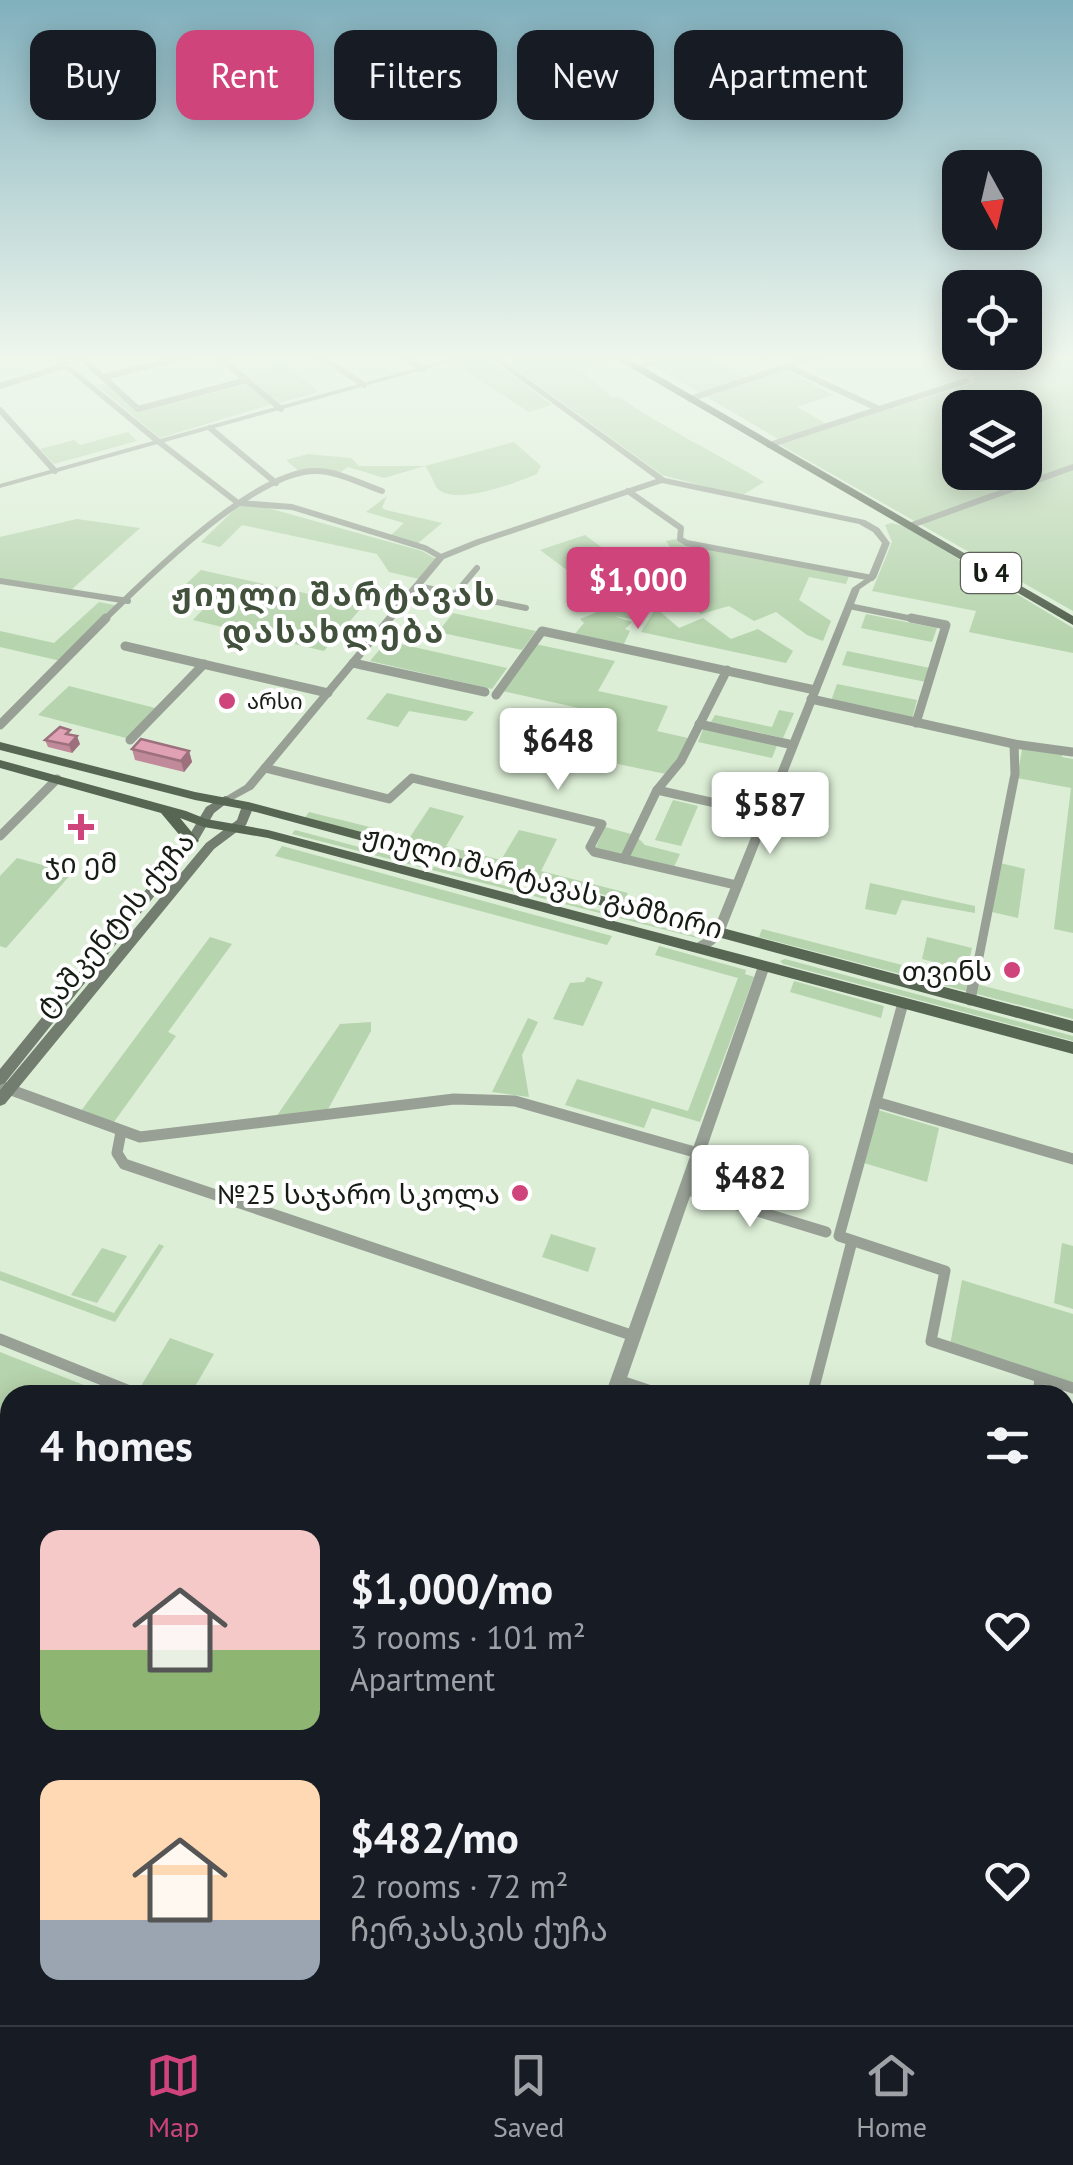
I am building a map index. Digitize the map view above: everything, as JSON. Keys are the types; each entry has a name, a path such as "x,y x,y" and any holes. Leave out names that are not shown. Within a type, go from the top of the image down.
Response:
{"highway":[{"name":"ს 4","path":"778,450 1073,621"}],"main road":[{"name":"ჟიული შარტავას გამზირი","path":"0,746 248,806 1073,1027"},
{"name":"ჟიული შარტავას გამზირი","path":"0,764 204,823 268,834 1073,1048"},
{"path":"204,823 210,810 225,800"},
{"name":"ტაშკენტის ქუჩა","path":"2,1089 210,846 242,822 248,806"},
{"path":"164,809 192,841"},
{"name":"ტაშკენტის ქუჩა","path":"2,1089 204,823"}],"street":[{"path":"37,450 55,471"},
{"path":"0,486 129,450"},
{"path":"170,450 238,502 292,507 425,548 442,558"},
{"path":"237,450 276,483"},
{"path":"622,450 662,480 862,522 876,530 886,543 872,578 856,588 848,606 736,886 718,933 717,944 726,956"},
{"path":"908,526 1073,466"},
{"path":"0,725 238,502 313,470 382,491"},
{"path":"225,800 249,787 442,558 662,480"},
{"path":"628,491 681,528 680,540 687,543 872,578"},
{"path":"455,594 477,568"},
{"path":"0,582 128,601"},
{"path":"417,586 526,608"},
{"path":"848,606 946,625 916,723"},
{"path":"496,695 542,630 727,670 916,723 1072,752"},
{"path":"125,646 328,693"},
{"path":"354,663 484,692"},
{"path":"130,740 204,664"},
{"path":"624,859 657,790 681,761 727,670"},
{"path":"700,724 793,745"},
{"path":"970,1000 1015,774 1014,744"},
{"path":"266,768 388,799 412,778 602,824 591,850 736,886"},
{"path":"0,836 57,779"},
{"path":"248,806 249,787"},
{"path":"657,790 765,814"},
{"path":"698,948 718,933"},
{"path":"616,1385 770,947"},
{"path":"903,1003 839,1236 945,1271 931,1341 1063,1385"},
{"path":"2,1089 140,1136 454,1100 516,1101 698,1153"},
{"path":"876,1102 1073,1159"},
{"path":"122,1132 117,1154 124,1164 634,1336"},
{"path":"685,1188 826,1232"},
{"path":"815,1385 852,1241"},
{"path":"0,1339 115,1385"},
{"path":"1039,1385 1040,1378"}],"green space":[{"path":"41,450 103,450 54,464"},
{"path":"482,450 524,450 541,466 537,474 470,494 444,493 425,466"},
{"path":"628,450 709,450 764,482 741,496 662,475"},
{"path":"790,450 942,450 942,490 1042,490 1042,450 1073,450 1073,611"},
{"path":"308,454 351,458 359,466 425,466 384,478 348,467 335,476 318,469 301,473 286,460"},
{"path":"387,496 382,508 386,510 442,523 417,544 390,536 404,523 366,512"},
{"path":"250,503 422,551 436,559 419,579 389,572 377,554 242,525 220,547 201,542 237,507"},
{"path":"77,519 140,528 71,590 0,579 0,537"},
{"path":"885,525 904,526 1073,628 1073,653 969,632 976,611 872,591 892,542"},
{"path":"585,535 612,555 628,587 650,603 636,620 614,616 632,622 625,629 630,631 623,646 573,636 584,623 580,619 614,605 540,550"},
{"path":"676,539 685,544 849,576 846,584 809,577 799,600 831,621 823,641 807,635 776,612 754,621 729,606 701,614 655,580 633,574 647,568 638,557 670,547 666,541"},
{"path":"201,570 363,606 324,651 193,620 207,605 172,597"},
{"path":"99,602 119,606 61,661 0,647 0,631 54,643"},
{"path":"656,608 679,628 703,618 731,639 758,629 793,651 786,663 641,632"},
{"path":"453,613 536,631 522,650 438,632"},
{"path":"866,614 937,628 932,642 861,628"},
{"path":"387,641 507,668 492,689 370,661"},
{"path":"535,644 615,661 598,691 668,706 657,731 688,738 678,761 666,774 589,758 610,715 502,691"},
{"path":"847,651 930,668 926,682 842,665"},
{"path":"837,684 917,700 912,719 831,701"},
{"path":"69,686 159,709 130,739 38,715"},
{"path":"387,693 474,712 466,721 409,711 398,727 366,719"},
{"path":"779,710 794,713 783,738 711,722 715,715 772,727"},
{"path":"704,727 778,743 772,758 698,742"},
{"path":"1023,744 1062,752 1062,757 1073,759 1073,933 1054,929 1071,788 1017,778"},
{"path":"673,800 698,806 681,846 655,840"},
{"path":"430,807 464,816 446,846 501,860 519,830 557,839 541,871 628,893 625,900 304,819 309,812 410,837"},
{"path":"605,827 635,835 645,845 680,854 673,869 599,851 596,847"},
{"path":"295,830 699,937 701,939 292,834"},
{"path":"282,846 612,936 607,945 275,856"},
{"path":"17,858 72,873 6,948 0,946 0,876"},
{"path":"1000,863 1025,869 1018,918 992,912"},
{"path":"870,883 975,906 975,913 902,900 896,915 865,909"},
{"path":"762,929 1073,1009 1073,1019 759,937"},
{"path":"210,937 232,944 168,1032 176,1036 111,1126 78,1115"},
{"path":"927,937 972,948 967,971 922,959"},
{"path":"659,946 746,970 745,974 754,977 700,1122 652,1108 644,1128 565,1105 577,1079 688,1111 738,978 655,955"},
{"path":"785,959 1073,1036 1073,1041 780,961"},
{"path":"587,977 603,982 583,1026 553,1019 570,983 584,982"},
{"path":"794,981 884,1006 881,1018 790,992"},
{"path":"528,1018 538,1022 522,1055 529,1097 492,1092"},
{"path":"371,1022 371,1031 327,1111 276,1117 340,1024"},
{"path":"878,1110 939,1128 927,1182 864,1163"},
{"path":"551,1234 596,1248 588,1272 542,1257"},
{"path":"1062,1243 1073,1246 1073,1309 1054,1303"},
{"path":"159,1244 164,1246 115,1322 0,1280 0,1271 114,1313"},
{"path":"102,1248 127,1256 97,1303 71,1295"},
{"path":"962,1280 1073,1314 1073,1384 950,1345"},
{"path":"170,1338 214,1354 196,1385 142,1385"},
{"path":"0,1352 84,1385 0,1385"}],"building":[{"path":"60,727 70,730 66,734 77,736 69,745 45,740"},
{"path":"141,739 189,751 181,761 132,749"}],"place":[{"name":"არსი","path":"227,701"},
{"name":"ჯი ემ","path":"81,827"},
{"name":"თვინს","path":"1012,970"},
{"name":"№25 საჯარო სკოლა","path":"520,1193"}],"district":[{"name":"ჟიული შარტავას დასახლება","path":"334,612"}]}
